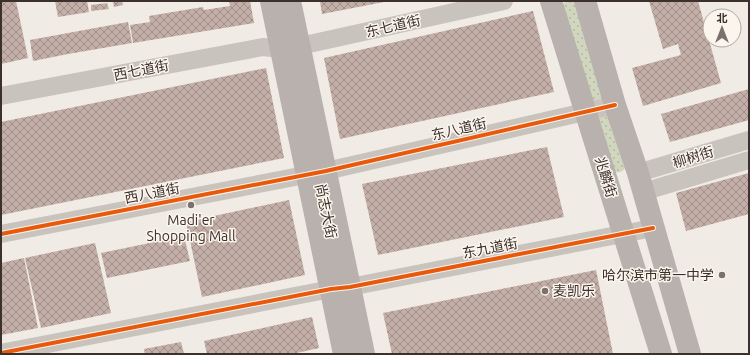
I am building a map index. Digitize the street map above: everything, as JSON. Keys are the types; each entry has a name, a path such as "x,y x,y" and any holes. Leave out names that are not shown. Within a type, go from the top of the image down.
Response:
{"main road":[{"name":"尚志大街","path":"271,1 290,48 340,288 344,354"},
{"name":"尚志大街","path":"290,1 290,48"},
{"name":"兆麟街","path":"551,1 661,354"},
{"path":"585,1 690,354"},
{"name":"尚志大街","path":"340,288 364,354"}],"street":[{"name":"东七道街","path":"290,48 504,1"},
{"name":"西七道街","path":"1,96 263,47 290,48"},
{"name":"东八道街","path":"316,172 615,105"},
{"name":"柳树街","path":"640,183 749,140"},
{"name":"柳树街","path":"640,183 749,160"},
{"name":"西八道街","path":"1,234 316,172"},
{"name":"东九道街","path":"1,353 653,228"}],"green space":[{"path":"566,1 578,1 607,96 592,104 562,5"},
{"path":"611,115 626,167 623,171 619,172 615,172 595,123 599,116"}],"building":[{"path":"1,1 16,1 28,58 1,64"},
{"path":"55,1 87,1 89,12 58,17"},
{"path":"122,1 123,5 114,7 113,2"},
{"path":"229,1 250,1 254,23 133,43 130,25 150,22 149,16 203,7 204,10 230,6"},
{"path":"320,1 384,1 384,2 322,14"},
{"path":"649,1 698,1 702,15 702,48 711,48 721,83 643,106 632,68 681,55 678,44 663,49"},
{"path":"107,3 109,9 91,11 91,5"},
{"path":"533,11 554,92 340,139 324,58"},
{"path":"128,22 132,43 33,61 30,40"},
{"path":"266,68 284,158 1,215 1,122"},
{"path":"749,89 749,120 670,142 661,114"},
{"path":"547,147 564,217 378,255 362,184"},
{"path":"749,173 749,214 686,231 676,193"},
{"path":"289,200 305,275 202,297 186,222"},
{"path":"184,236 190,261 107,278 101,253"},
{"path":"95,243 111,313 41,328 25,258"},
{"path":"24,258 38,328 1,335 1,263"},
{"name":"麦凯乐","path":"596,270 613,354 392,354 383,313"},
{"path":"312,317 319,348 292,354 207,354 204,341"},
{"path":"181,342 184,354 145,354 144,349"}],"cycle path":[{"path":"1,234 326,171 615,105"},
{"path":"1,353 653,228"}],"place":[{"name":"Madi'er Shopping Mall","path":"191,205"},
{"name":"哈尔滨市第一中学","path":"722,275"},
{"name":"麦凯乐","path":"545,291"}]}
